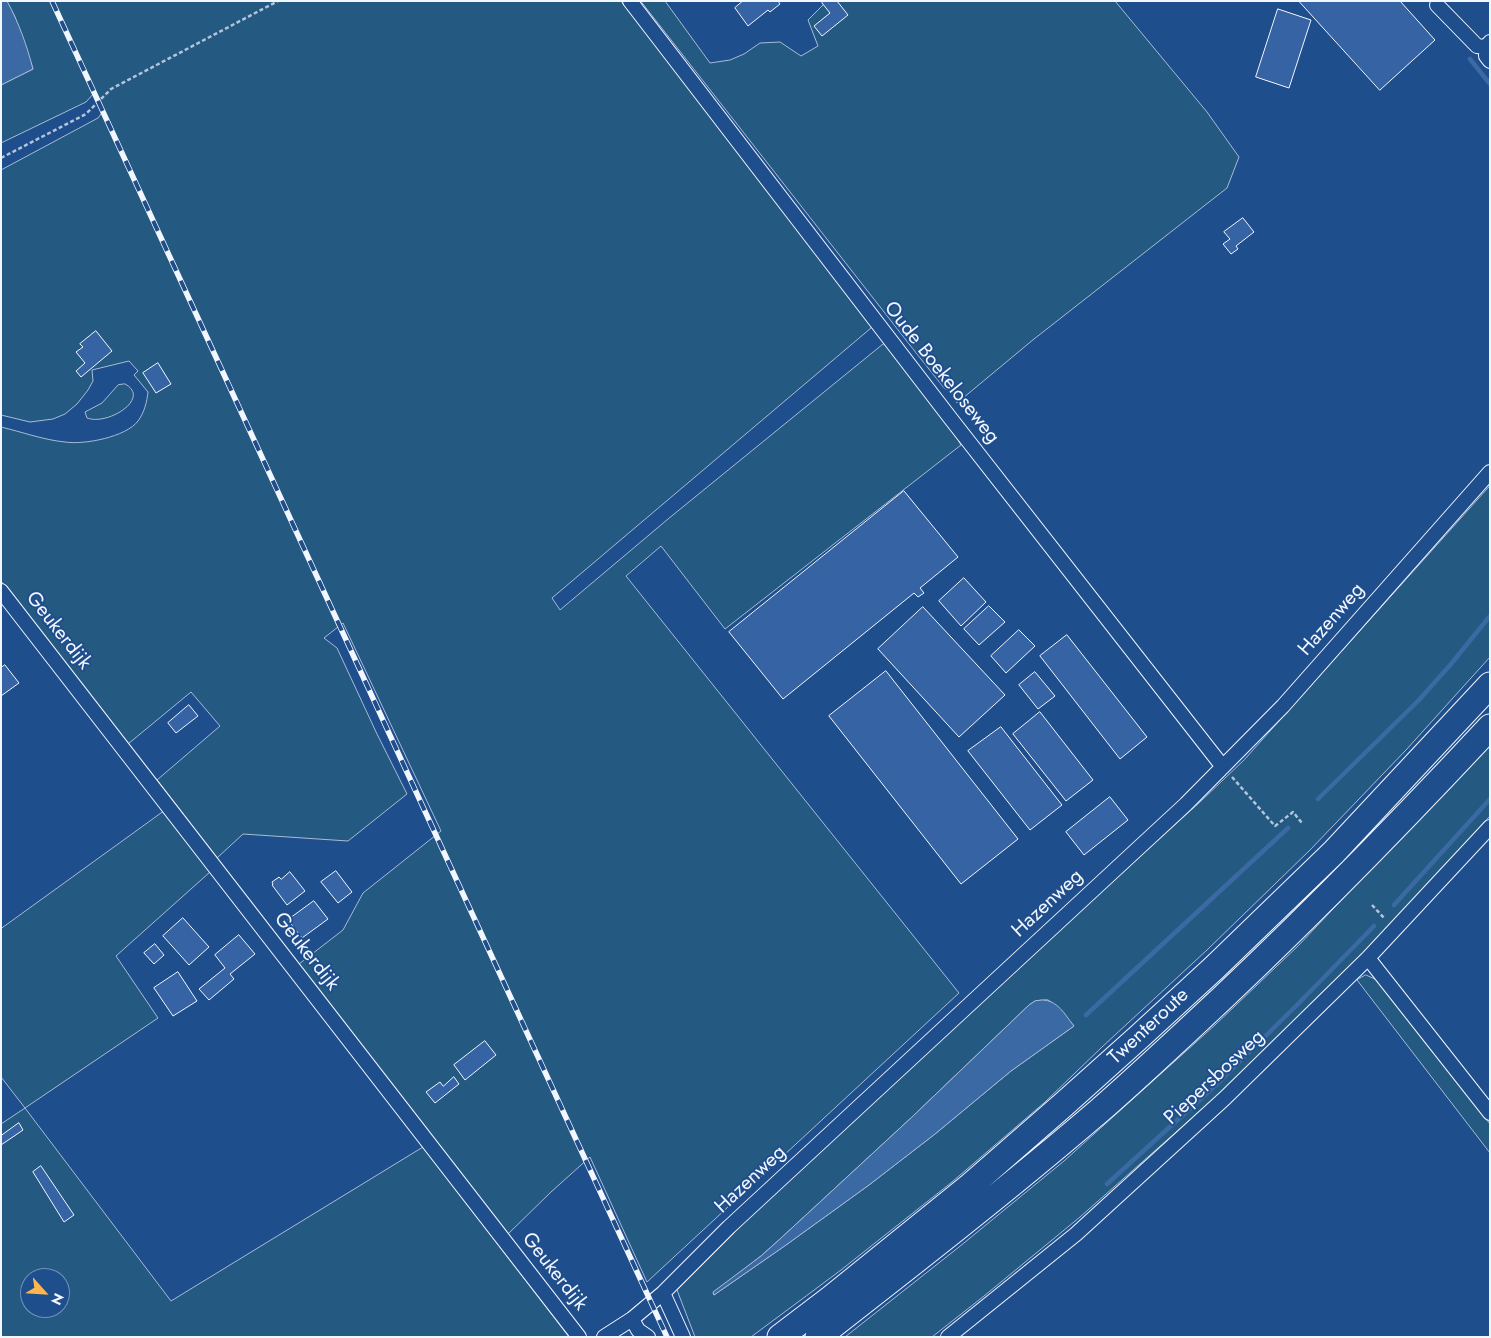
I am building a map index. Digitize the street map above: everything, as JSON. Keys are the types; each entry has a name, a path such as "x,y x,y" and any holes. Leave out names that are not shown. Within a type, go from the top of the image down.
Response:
{"highway":[{"name":"Twenteroute","path":"780,1337 962,1192 1064,1105 1214,968 1334,852 1488,686"},
{"name":"Twenteroute","path":"818,1337 933,1248 1100,1110 1247,976 1301,923 1490,727"}],"street":[{"name":"Oude Boekeloseweg","path":"630,1 951,419 1223,767"},
{"path":"1437,5 1477,46 1488,44 1486,56 1490,62"},
{"name":"Hazenweg","path":"604,1337 632,1319 662,1293 729,1227 1186,804 1283,706 1490,472"},
{"name":"Geukerdijk","path":"1,591 579,1337"},
{"name":"Piepersbosweg","path":"948,1337 1076,1234 1225,1098 1368,958 1490,828"},
{"path":"1368,958 1490,1113"},
{"path":"662,1293 683,1337"},
{"path":"632,1319 638,1330 648,1337"}],"path":[{"path":"1,158 86,114 111,89 278,1"},
{"path":"1223,767 1275,826 1293,812 1302,823"},
{"path":"1372,905 1394,930"}],"shaded area":[{"path":"1,1 7,1 15,18 33,69 1,85"},
{"path":"7,1 621,1 872,325 871,328 552,598 560,610 668,519 883,344 888,343 947,420 961,445 725,629 661,546 626,576 959,993 647,1282 590,1157 508,1234 299,964 343,930 363,893 441,831 343,623 324,638 337,648 407,794 348,841 243,834 217,858 157,780 220,726 191,692 128,744 1,581 1,427 41,438 73,443 104,439 132,427 138,421 145,407 148,392 134,375 138,371 129,361 92,370 93,381 88,390 77,404 65,414 53,419 30,422 1,415 1,170 98,118 104,110 95,92 86,102 1,143 1,85 33,69 15,17"},
{"path":"641,1 665,1 710,63 730,60 744,54 760,43 780,42 801,56 818,46 808,20 825,3 824,1 1115,1 1207,112 1239,157 1227,188 1034,339 957,403 950,391 944,388 913,349"},
{"path":"125,384 132,390 133,396 130,403 124,409 106,418 87,418 85,412 102,403 118,385"},
{"path":"1490,486 1490,657 1406,750 1310,850 1207,950 1045,1102 952,1182 841,1270 751,1337 695,1337 677,1290 807,1160 1244,760","holes":["1048,1000 1057,1006 1074,1026 1011,1071 935,1134 869,1185 714,1295 713,1293 780,1239 1029,1005 1035,1001"]},
{"path":"1490,743 1490,816 1387,930 1218,1095 1080,1217 932,1337 845,1337 1064,1161 1215,1025 1298,946"},
{"path":"163,812 210,872 116,956 158,1018 25,1108 1,1077 1,929"},
{"path":"1366,975 1377,980 1490,1124 1490,1153 1357,980"},
{"path":"1042,1000 1057,1005 1074,1026 1011,1071 935,1134 869,1185 714,1295 713,1292 761,1256 780,1239 1029,1005 1035,1001"},
{"path":"25,1108 171,1301 423,1147 569,1337 1,1337 1,1124"}],"building":[{"path":"743,1 778,1 780,4 770,12 768,10 748,26 735,8"},
{"path":"824,1 837,1 848,15 822,36 814,26 830,13 822,3"},
{"path":"1299,1 1400,1 1435,40 1380,90"},
{"path":"1278,9 1311,20 1289,88 1256,77"},
{"path":"1243,218 1254,232 1236,246 1238,249 1231,254 1223,244 1230,239 1224,232"},
{"path":"96,331 112,351 81,377 76,371 85,363 76,352 83,347 80,344"},
{"path":"158,363 171,384 156,393 143,373"},
{"path":"904,491 958,557 920,588 924,593 918,597 914,593 783,699 729,632"},
{"path":"964,578 986,602 961,626 939,601"},
{"path":"989,606 1005,622 979,645 964,629"},
{"path":"923,607 1005,695 959,737 878,649"},
{"path":"1019,630 1035,646 1006,673 991,656"},
{"path":"1067,635 1147,737 1120,759 1040,656"},
{"path":"5,665 19,683 1,696 1,668"},
{"path":"886,671 1018,839 961,884 829,716"},
{"path":"1035,672 1055,696 1038,709 1019,685"},
{"path":"189,705 198,716 176,733 168,723"},
{"path":"1040,712 1093,780 1066,801 1013,734"},
{"path":"1001,727 1062,805 1030,830 968,751"},
{"path":"1110,797 1128,820 1084,855 1066,832"},
{"path":"336,871 352,892 338,903 321,882"},
{"path":"290,872 305,891 287,905 272,885 272,882 279,877 281,879"},
{"path":"314,901 328,919 302,938 288,920"},
{"path":"183,918 209,947 189,965 163,936"},
{"path":"239,935 255,954 230,974 234,979 209,1000 199,989 225,968 215,955"},
{"path":"155,944 164,955 154,964 144,953"},
{"path":"178,972 197,1001 173,1016 154,988"},
{"path":"485,1041 496,1055 465,1080 454,1065"},
{"path":"454,1077 459,1084 435,1103 426,1092 440,1082 443,1086"},
{"path":"19,1123 23,1130 1,1145 1,1136"},
{"path":"41,1166 74,1215 64,1222 33,1172"}],"waterway":[{"path":"1470,59 1490,84"},
{"path":"1318,799 1419,700 1490,616"},
{"path":"1394,905 1490,799"},
{"path":"1086,1015 1288,828"},
{"path":"1107,1184 1217,1084 1374,926"}],"railway":[{"path":"52,1 667,1337"}]}
